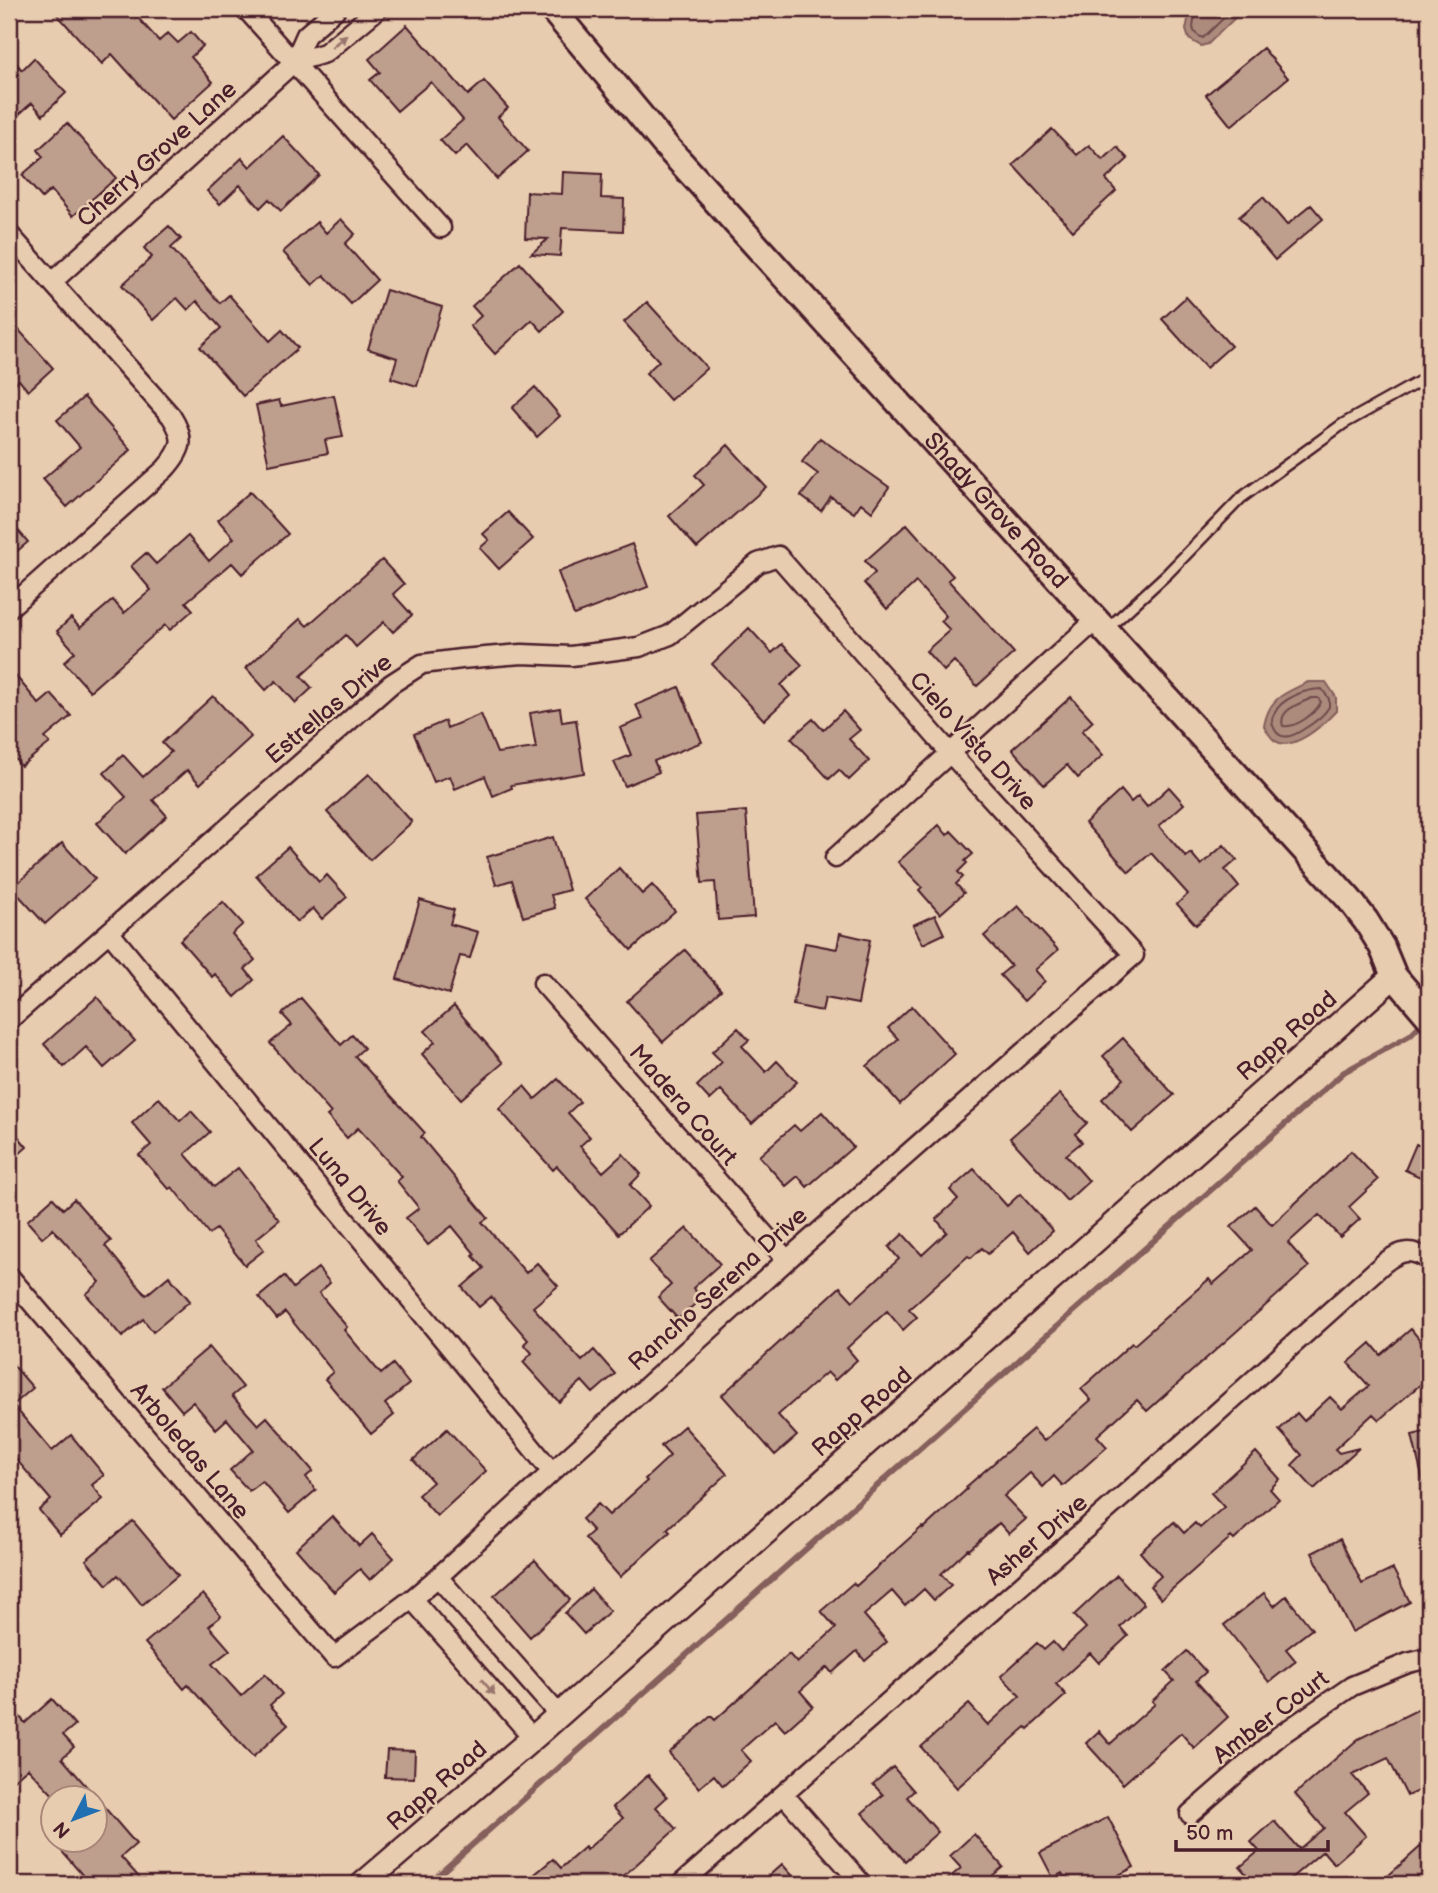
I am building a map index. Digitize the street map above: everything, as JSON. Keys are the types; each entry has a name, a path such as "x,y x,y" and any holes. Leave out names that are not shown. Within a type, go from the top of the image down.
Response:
{"main road":[{"name":"Shady Grove Road","path":"552,9 666,146 1349,900 1382,947 1394,976 1422,1009"}],"street":[{"path":"246,9 441,228"},
{"name":"Cherry Grove Lane","path":"52,282 294,62 306,36 336,9"},
{"name":"Cherry Grove Lane","path":"294,62 325,53 378,9"},
{"path":"9,234 171,416 178,428 181,446 177,457 165,469 9,608"},
{"name":"Cielo Vista Drive","path":"778,556 1133,956"},
{"name":"Estrellas Drive","path":"9,1020 391,684 422,664 522,654 570,656 639,647 670,635 758,563 778,556"},
{"path":"835,858 1100,626"},
{"name":"Luna Drive","path":"110,933 552,1472"},
{"name":"Rancho Serena Drive","path":"334,1657 412,1600 787,1260 1133,956"},
{"name":"Rapp Road","path":"363,1884 533,1738 1394,976"},
{"name":"Madera Court","path":"543,984 787,1260"},
{"name":"Asher Drive","path":"681,1884 1384,1263 1396,1254 1416,1252 1429,1260"},
{"name":"Arboledas Lane","path":"9,1276 334,1657"},
{"path":"438,1577 559,1715"},
{"path":"412,1600 533,1738"},
{"name":"Amber Court","path":"1190,1814 1279,1736 1352,1686 1408,1663 1429,1658"},
{"path":"784,1795 862,1884"}],"lane":[{"path":"1100,626 1168,573 1241,498 1343,424 1429,375"}],"water":[{"path":"1190,9 1244,9 1208,44 1201,46 1189,39 1186,30"},
{"path":"1308,682 1326,682 1336,697 1336,711 1307,736 1290,743 1274,740 1264,726 1274,702"}],"building":[{"path":"52,9 130,9 159,41 168,33 178,43 191,32 203,46 191,57 213,82 171,120 112,54 102,64"},
{"path":"407,25 468,95 484,81 508,108 498,117 528,151 497,179 467,145 455,156 440,140 463,120 431,82 397,111 370,80 380,72 369,59"},
{"path":"1263,48 1288,78 1231,126 1206,95"},
{"path":"9,55 22,70 34,58 66,93 43,115 32,103 9,123"},
{"path":"67,123 116,178 73,216 51,190 42,198 22,175 43,157 38,150"},
{"path":"1052,129 1077,155 1089,145 1103,160 1117,147 1128,159 1106,179 1116,191 1073,231 1013,165"},
{"path":"283,136 319,175 281,211 269,199 260,208 240,185 220,204 207,191 242,158 250,167"},
{"path":"563,172 602,174 601,198 624,199 623,231 562,228 560,256 531,254 548,239 525,238 527,192 562,194"},
{"path":"1263,197 1287,225 1311,205 1323,219 1275,260 1239,217"},
{"path":"341,219 355,234 345,244 377,280 351,304 324,275 313,285 283,252 317,222 326,233"},
{"path":"169,226 181,239 171,248 220,303 229,295 270,341 282,330 298,348 243,396 200,347 221,328 197,301 188,310 177,298 153,320 122,285 152,257 144,248"},
{"path":"520,263 563,311 542,331 532,320 495,354 470,326 481,316 472,306"},
{"path":"386,290 442,307 417,386 391,378 397,358 368,349"},
{"path":"1186,297 1231,346 1206,368 1162,319"},
{"path":"647,302 707,368 670,400 646,373 659,361 624,322"},
{"path":"9,319 53,368 28,391 19,380 9,389"},
{"path":"535,387 560,416 537,437 512,408"},
{"path":"334,395 343,437 325,440 328,453 269,465 256,405 279,400 281,406"},
{"path":"84,397 131,450 67,507 43,479 80,447 57,420"},
{"path":"820,438 889,487 872,512 861,503 854,513 831,497 821,511 801,496 818,474 802,462"},
{"path":"728,445 766,487 697,548 669,516 704,485 695,475"},
{"path":"250,492 288,534 242,574 232,563 186,602 193,610 170,630 165,625 90,691 64,662 75,652 57,631 71,618 80,628 113,600 124,613 151,590 131,566 146,553 156,564 188,536 209,561 234,538 218,520"},
{"path":"508,512 533,539 499,569 480,548 489,540 483,534"},
{"path":"9,520 28,542 9,558"},
{"path":"907,524 953,576 948,580 1014,653 977,686 954,661 944,671 926,651 950,630 941,621 946,616 916,582 887,609 864,583 875,573 865,561"},
{"path":"632,544 648,587 574,615 558,572"},
{"path":"382,560 404,584 393,594 412,615 393,632 384,622 356,647 346,635 301,676 312,688 296,703 276,681 266,690 246,668 300,619 307,626"},
{"path":"749,628 772,653 782,644 802,665 781,685 790,696 764,720 712,664"},
{"path":"9,668 39,704 51,694 71,716 45,738 50,743 21,766 9,751"},
{"path":"679,687 702,742 654,761 659,772 625,786 614,762 631,755 620,728 643,719 636,705"},
{"path":"213,696 251,737 200,784 187,770 153,800 167,816 125,854 97,823 126,797 104,773 123,755 143,777 171,752 162,743"},
{"path":"1071,697 1093,721 1082,731 1103,755 1078,778 1067,765 1044,785 1012,749"},
{"path":"560,708 562,722 576,720 584,773 511,785 512,788 493,796 485,776 455,789 450,776 434,782 414,734 445,721 447,728 481,714 497,753 536,748 530,713"},
{"path":"843,711 860,730 849,739 869,761 849,780 839,770 829,779 791,738 813,719 823,730"},
{"path":"369,774 412,822 370,860 327,812"},
{"path":"1169,787 1184,804 1159,826 1186,857 1191,853 1201,865 1224,845 1237,860 1225,870 1239,887 1196,925 1177,904 1188,894 1151,853 1129,872 1085,823 1121,790 1131,802 1138,796 1147,807"},
{"path":"746,811 754,917 718,920 715,882 702,883 696,815"},
{"path":"939,825 947,835 951,831 973,854 958,872 963,877 956,884 964,893 940,914 919,890 922,887 898,862"},
{"path":"553,837 569,890 551,895 555,908 523,917 512,880 496,885 487,857"},
{"path":"62,843 95,879 45,924 12,888"},
{"path":"288,847 319,882 327,875 347,897 322,919 313,908 297,922 256,875"},
{"path":"619,868 642,894 652,885 675,911 631,950 585,899"},
{"path":"420,900 454,910 450,924 478,932 470,958 460,956 449,994 397,979"},
{"path":"223,902 243,924 232,934 255,960 245,969 254,980 235,997 215,974 212,977 180,940"},
{"path":"1018,906 1058,950 1035,970 1045,981 1024,1001 1000,975 1011,966 984,936"},
{"path":"935,915 944,934 923,944 913,925"},
{"path":"840,933 870,940 858,1004 825,998 822,1011 793,1005 805,943 837,949"},
{"path":"685,950 721,990 663,1042 627,1001"},
{"path":"97,997 135,1041 104,1068 86,1047 64,1067 44,1044"},
{"path":"301,998 341,1045 352,1035 364,1048 355,1056 425,1133 421,1137 488,1218 482,1222 526,1273 537,1263 558,1286 533,1307 582,1361 594,1350 615,1374 593,1393 582,1381 559,1402 523,1362 532,1353 524,1344 528,1340 491,1297 479,1307 462,1287 484,1268 473,1256 475,1254 452,1226 428,1245 406,1218 419,1208 397,1181 402,1177 358,1128 347,1138 327,1116 331,1113 270,1043 292,1025 282,1014"},
{"path":"454,1006 503,1063 461,1099 422,1054 435,1042 425,1031"},
{"path":"912,1006 955,1054 900,1104 867,1066 898,1039 888,1028"},
{"path":"738,1028 749,1040 742,1046 766,1072 777,1061 797,1082 752,1124 721,1090 710,1100 697,1086 722,1062 712,1052"},
{"path":"1123,1038 1174,1095 1132,1132 1102,1099 1124,1079 1103,1056"},
{"path":"558,1079 580,1102 568,1113 590,1137 580,1146 603,1172 623,1154 641,1174 630,1185 649,1206 619,1234 557,1166 553,1170 499,1109 524,1086 535,1099"},
{"path":"1060,1094 1087,1123 1075,1134 1082,1142 1066,1155 1089,1181 1067,1201 1010,1138"},
{"path":"159,1098 180,1121 191,1111 210,1132 185,1154 214,1187 238,1168 279,1220 256,1239 264,1250 245,1265 216,1229 209,1234 172,1187 169,1189 139,1155 151,1145 132,1123"},
{"path":"822,1112 853,1147 807,1187 798,1176 786,1186 759,1156 794,1125 800,1131"},
{"path":"9,1125 27,1147 9,1163"},
{"path":"1416,1144 1429,1150 1429,1181 1405,1170"},
{"path":"1351,1151 1378,1180 1349,1207 1360,1219 1340,1237 1319,1215 1288,1243 1309,1267 1147,1411 1137,1400 1097,1436 1107,1447 1063,1486 1054,1476 1043,1487 1030,1473 1004,1496 1026,1519 1009,1534 999,1523 968,1549 941,1574 951,1585 934,1600 924,1589 905,1606 892,1591 864,1615 887,1642 865,1661 857,1651 832,1673 827,1667 800,1691 813,1706 785,1731 775,1720 741,1750 751,1761 723,1786 714,1775 699,1788 669,1753 711,1716 715,1720 789,1654 797,1663 836,1628 821,1611 853,1583 856,1586 922,1527 923,1529 967,1489 966,1487 1033,1429 1044,1441 1091,1400 1081,1389 1209,1279 1213,1284 1252,1250 1231,1227 1255,1206 1272,1225"},
{"path":"974,1169 1007,1206 1020,1194 1053,1231 1030,1252 1013,1232 988,1254 982,1248 971,1258 968,1256 909,1309 917,1317 903,1330 887,1311 847,1348 857,1360 835,1380 827,1372 778,1415 797,1436 775,1455 722,1395 840,1287 853,1301 899,1259 889,1247 903,1234 922,1255 947,1232 936,1219 958,1199 950,1190"},
{"path":"53,1198 63,1209 74,1199 111,1241 105,1246 146,1295 169,1276 190,1301 153,1332 143,1319 122,1337 86,1294 100,1282 53,1229 42,1238 27,1221"},
{"path":"687,1228 720,1264 693,1288 702,1298 678,1319 658,1297 671,1285 649,1261"},
{"path":"318,1268 330,1283 319,1293 347,1327 344,1330 381,1374 393,1364 409,1384 385,1404 394,1415 371,1434 325,1379 333,1372 285,1312 277,1319 259,1297 284,1276 293,1288"},
{"path":"1411,1329 1429,1351 1429,1358 1421,1365 1429,1377 1379,1420 1373,1414 1335,1449 1339,1453 1359,1448 1314,1489 1292,1465 1302,1455 1279,1430 1297,1413 1304,1421 1330,1397 1342,1409 1369,1386 1348,1363 1371,1343 1381,1355"},
{"path":"209,1347 243,1387 232,1396 258,1425 267,1417 313,1471 306,1477 316,1490 289,1513 262,1481 249,1491 230,1470 253,1450 227,1419 216,1429 193,1402 182,1411 162,1387"},
{"path":"9,1360 33,1388 13,1405 52,1451 71,1435 104,1475 92,1485 103,1499 60,1535 39,1510 51,1500 9,1451"},
{"path":"684,1426 727,1474 667,1529 670,1532 620,1577 585,1538 593,1531 582,1519 598,1504 609,1515 647,1481 645,1479 670,1456 661,1446"},
{"path":"447,1429 486,1471 437,1516 418,1495 433,1482 413,1460"},
{"path":"1429,1431 1429,1480 1423,1481 1412,1435"},
{"path":"1256,1452 1280,1479 1270,1489 1279,1499 1234,1540 1231,1537 1161,1599 1150,1586 1161,1576 1140,1552 1174,1522 1184,1533 1195,1523 1200,1528 1224,1507 1211,1493"},
{"path":"332,1516 359,1546 372,1534 394,1558 370,1580 360,1569 334,1592 296,1549"},
{"path":"133,1521 178,1575 142,1605 118,1575 107,1585 86,1560"},
{"path":"1340,1539 1362,1584 1393,1569 1410,1602 1352,1632 1312,1553"},
{"path":"535,1560 570,1600 530,1637 494,1596"},
{"path":"1117,1575 1144,1604 1120,1627 1128,1636 1099,1663 1090,1653 1056,1684 1066,1695 957,1788 921,1747 969,1704 988,1725 1020,1696 1001,1676 1037,1643 1044,1650 1053,1642 1061,1651 1086,1628 1074,1615"},
{"path":"591,1589 610,1611 584,1634 565,1613"},
{"path":"1264,1593 1274,1606 1286,1596 1312,1629 1286,1649 1296,1661 1269,1682 1224,1625"},
{"path":"203,1594 221,1616 209,1626 230,1650 212,1664 241,1696 265,1674 282,1694 270,1705 288,1725 253,1757 188,1685 184,1689 145,1643"},
{"path":"1187,1651 1206,1672 1196,1681 1228,1717 1194,1748 1181,1733 1123,1784 1086,1743 1099,1731 1110,1744 1155,1704 1152,1701 1174,1681 1165,1671"},
{"path":"52,1699 75,1725 63,1735 74,1747 62,1758 84,1784 43,1784 28,1768 9,1784 9,1704 25,1723"},
{"path":"1425,1706 1429,1715 1429,1764 1422,1768 1429,1786 1407,1796 1388,1758 1352,1775 1368,1793 1345,1812 1366,1836 1334,1864 1323,1851 1284,1884 1255,1884 1240,1867 1259,1851 1251,1842 1274,1821 1299,1849 1324,1828 1295,1794 1358,1739"},
{"path":"387,1750 415,1751 414,1778 385,1777"},
{"path":"893,1767 914,1791 907,1797 938,1832 905,1861 862,1813 883,1795 873,1784"},
{"path":"648,1775 667,1797 656,1807 676,1829 629,1871 612,1884 523,1884 553,1859 561,1868 623,1818 613,1807"},
{"path":"108,1811 136,1844 121,1857 145,1884 90,1884 64,1854 108,1854"},
{"path":"1108,1817 1134,1867 1102,1884 1068,1884 1062,1873 1053,1878 1040,1853"},
{"path":"974,1834 1003,1867 992,1876 999,1884 942,1884 961,1868 950,1856"},
{"path":"1429,1839 1429,1884 1379,1884"},
{"path":"782,1864 800,1884 760,1884"}],"waterway":[{"path":"428,1884 1344,1072 1410,1035 1425,1020"}]}
